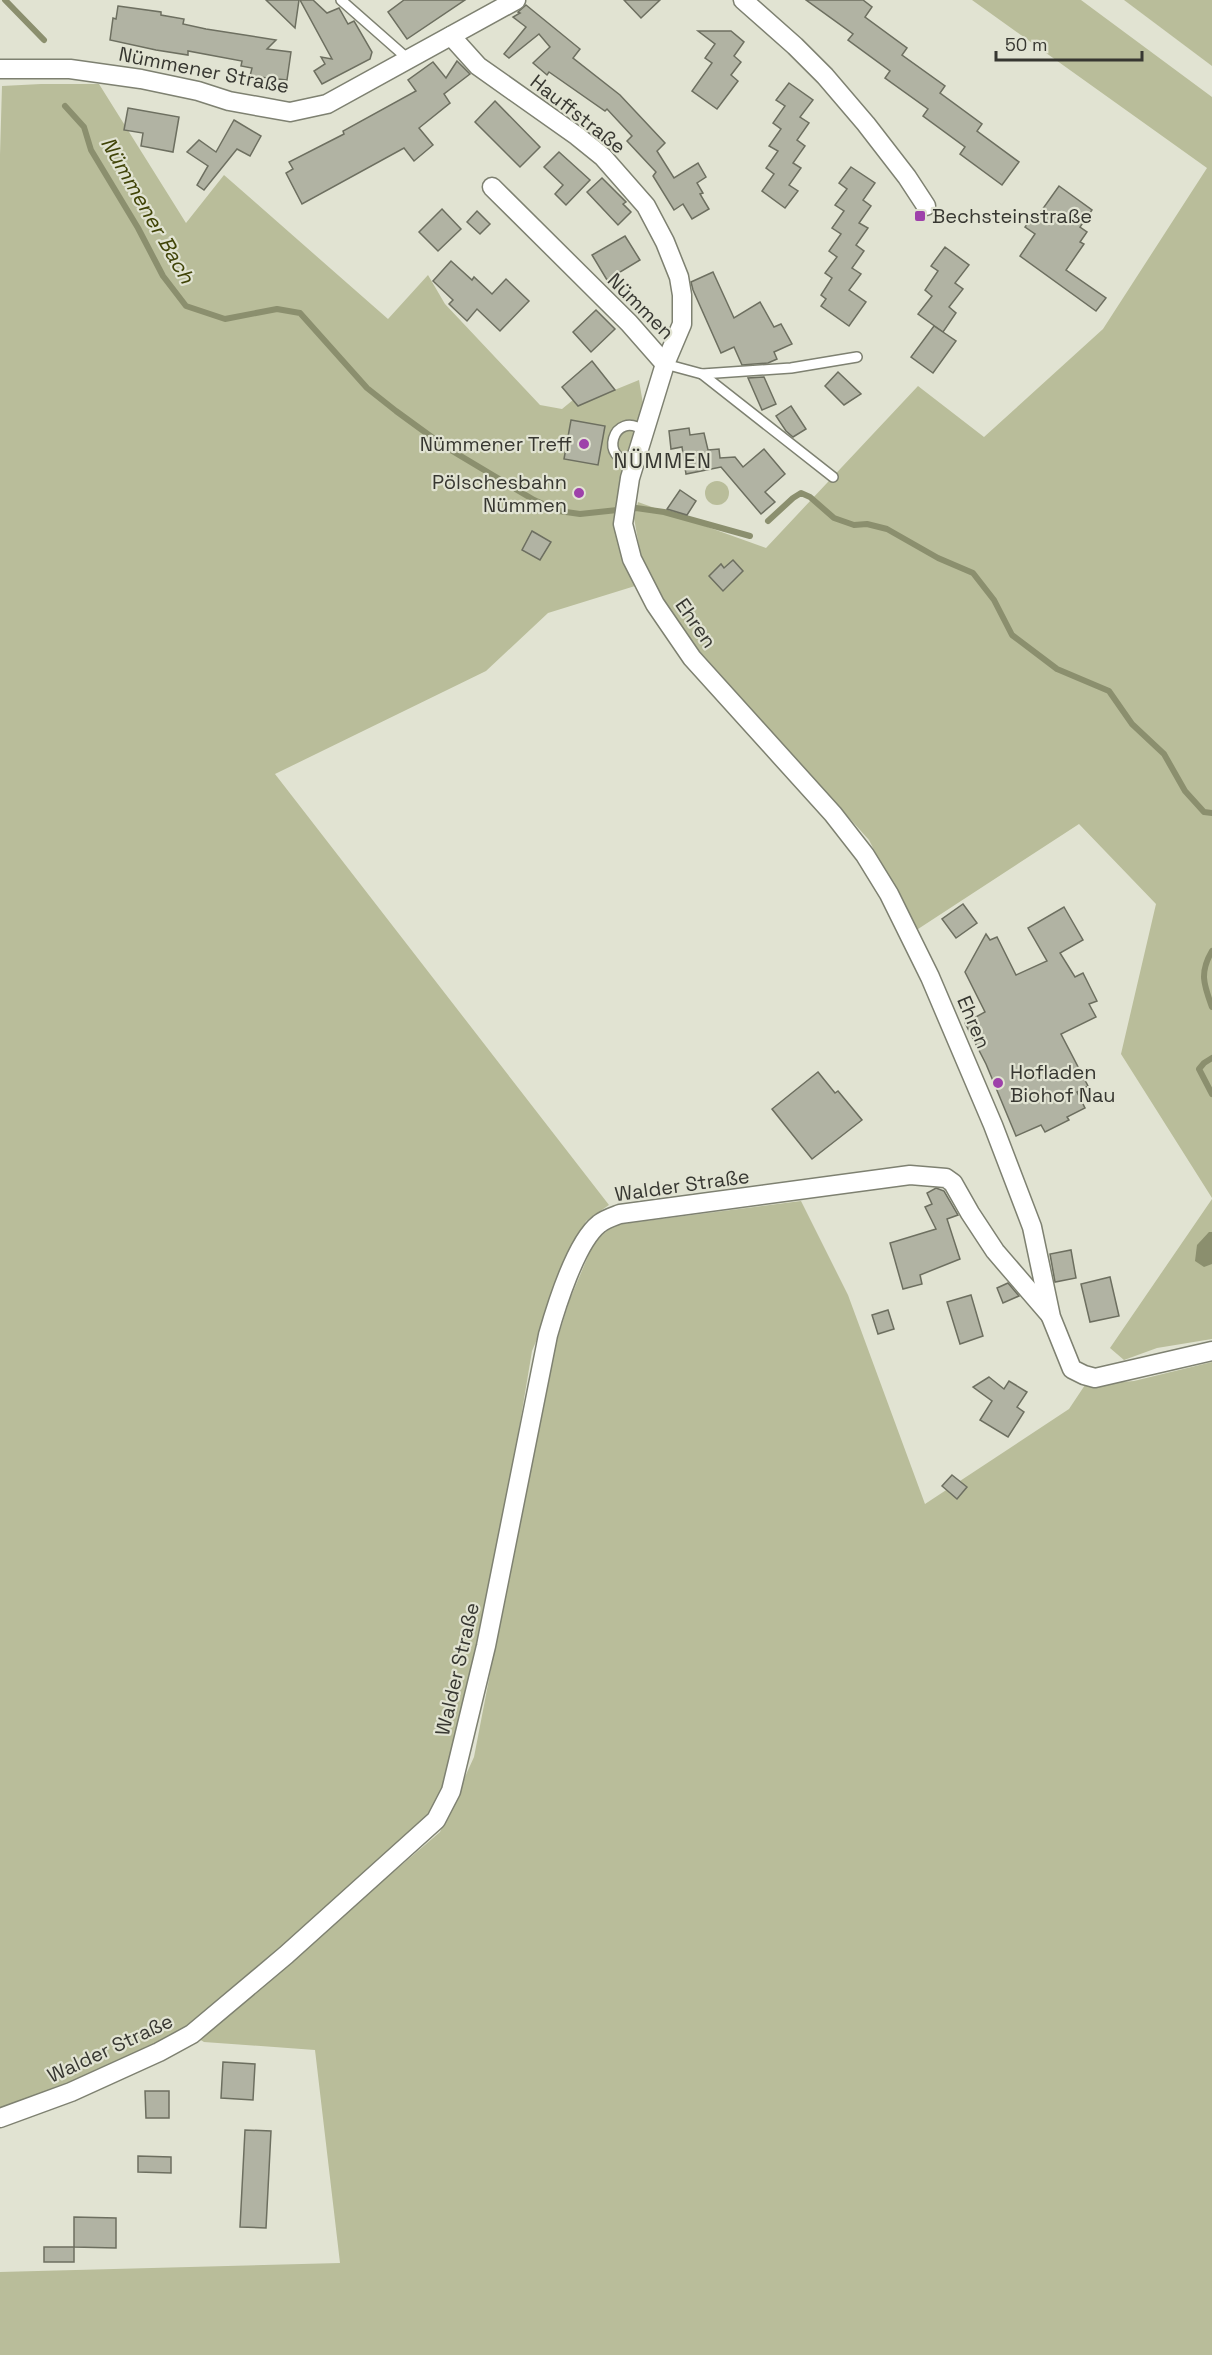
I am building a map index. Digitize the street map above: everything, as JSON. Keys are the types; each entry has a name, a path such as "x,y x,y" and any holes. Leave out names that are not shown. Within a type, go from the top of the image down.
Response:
{"street":[{"name":"Nümmener Straße","path":"0,69 70,69 141,79 198,91 229,101 290,112 327,104 516,0"},
{"path":"743,0 825,76 866,124 926,206"},
{"name":"Hauffstraße","path":"451,36 478,66 577,136 603,158 646,206 665,242 679,277 682,295 682,324 666,364"},
{"name":"Nümmen","path":"492,188 629,323 666,364 634,462 624,515"},
{"name":"Ehren","path":"624,515 632,559 640,576 655,604 692,658 833,814 865,855 889,894 935,988 993,1125 1032,1227 1051,1317"},
{"name":"Walder Straße","path":"0,2118 71,2092 192,2034 286,1955 436,1820 451,1791 486,1646 548,1335 556,1307 590,1233 608,1218 620,1214 910,1175 946,1178 953,1183 995,1251 1051,1317"},
{"path":"1051,1317 1072,1369 1084,1376 1095,1378 1212,1351"}],"lane":[{"path":"341,0 408,59"},
{"path":"666,364 702,374 791,368 857,357"},
{"path":"702,374 833,477"},
{"path":"634,462 622,460 617,456 612,445 613,438 615,432 626,425 633,425 644,431"}],"shaded area":[{"path":"972,0 1081,0 1212,97 1212,1198 1121,1054 1156,904 1079,824 915,931 869,840 685,635 642,563 634,518 638,502 766,548 918,386 984,437 1103,329 1207,168"},
{"path":"1124,0 1212,0 1212,66"},
{"path":"99,84 186,223 224,175 388,319 428,275 445,304 540,405 562,409 573,400 590,400 639,380 643,404 625,468 621,550 635,586 548,613 486,671 275,774 609,1205 586,1221 532,1351 507,1501 475,1665 446,1791 417,1832 184,2031 101,2074 0,2111 0,155 2,86"},
{"path":"717,481 722,482 728,488 728,498 722,504 717,505 712,504 706,498 705,493 706,488 712,482"},
{"path":"1212,1199 1212,1339 1157,1348 1124,1360 1110,1348"},
{"path":"801,1201 848,1295 925,1504 1069,1409 1085,1385 1134,1381 1212,1362 1212,2355 0,2355 0,2272 340,2263 315,2050 204,2042 199,2039 440,1832 474,1757 550,1363 570,1299 594,1242 614,1225"},
{"path":"1209,1232 1212,1232 1212,1264 1204,1267 1195,1261 1197,1245"}],"building":[{"path":"266,0 299,0 295,28"},
{"path":"300,0 313,0 327,13 339,8 348,24 354,21 372,52 370,59 322,84 314,71 325,64 321,57 332,59"},
{"path":"404,0 465,0 407,39 388,12"},
{"path":"624,0 660,0 641,18"},
{"path":"806,0 863,0 872,7 865,17 907,48 902,55 945,86 940,93 982,124 977,131 1019,162 1002,185 960,154 965,147 923,116 928,109 885,78 890,71 848,40 853,34"},
{"path":"526,5 580,49 573,58 620,95 665,143 657,151 674,178 698,163 706,177 697,183 703,193 700,194 709,209 692,219 683,204 674,210 653,176 656,172 627,141 632,136 607,109 605,111 549,72 547,75 533,63 550,47 539,34 509,58 504,54 526,27 513,17 520,13 518,12"},
{"path":"118,6 161,12 161,15 184,19 183,24 206,29 276,40 267,49 291,52 287,80 250,76 252,68 241,66 242,61 188,51 188,55 156,50 110,40 113,18 116,19"},
{"path":"698,31 731,31 744,42 734,56 741,62 731,75 738,81 717,109 692,91 712,63 705,58 715,44"},
{"path":"457,61 470,74 444,94 450,103 419,128 433,145 414,161 404,148 302,204 286,173 293,169 289,162 344,134 343,131 416,91 408,80 433,62 446,78"},
{"path":"789,83 813,100 800,117 809,123 797,140 805,146 793,163 801,168 789,185 798,191 785,208 762,191 774,174 766,168 778,151 769,146 781,129 773,123 785,106 776,100"},
{"path":"495,101 540,147 520,167 475,122"},
{"path":"128,108 179,117 173,152 141,146 143,133 124,130"},
{"path":"234,120 261,136 250,156 237,149 204,190 197,185 208,166 187,152 199,140 216,152"},
{"path":"559,152 590,180 566,205 555,194 563,185 544,167"},
{"path":"851,167 875,183 863,200 871,206 859,223 868,228 856,245 864,251 852,268 861,274 849,290 866,302 849,326 821,306 826,299 821,295 832,278 825,273 837,257 829,251 841,234 832,228 844,211 835,205 847,189 839,183"},
{"path":"602,178 626,202 623,204 631,212 618,225 587,192"},
{"path":"1059,186 1092,210 1080,227 1087,232 1080,242 1084,244 1066,270 1106,298 1096,311 1020,256 1035,234 1025,227 1034,215 1037,217"},
{"path":"442,209 461,229 438,251 419,232"},
{"path":"477,211 490,224 480,234 467,222"},
{"path":"625,236 640,260 607,280 592,255"},
{"path":"945,247 969,265 955,283 963,289 949,307 956,313 943,332 918,314 932,296 925,290 938,271 931,266"},
{"path":"451,261 472,280 474,277 492,294 506,279 529,301 500,331 477,309 467,321 449,304 453,300 433,281"},
{"path":"713,272 734,318 760,302 774,327 781,324 792,344 774,352 777,359 768,363 742,365 734,347 721,353 691,282"},
{"path":"596,310 615,329 591,352 573,332"},
{"path":"934,326 956,341 933,373 911,357"},
{"path":"592,361 615,390 578,406 562,387"},
{"path":"838,372 861,394 844,405 825,386"},
{"path":"764,377 776,404 762,410 748,378"},
{"path":"791,406 806,429 793,437 776,416"},
{"name":"Nümmener Treff","path":"571,420 605,426 598,465 564,459"},
{"path":"689,428 690,435 704,433 708,450 719,449 720,458 735,457 743,467 764,449 785,474 765,492 775,502 761,514 721,467 686,474 682,447 671,449 669,431"},
{"path":"680,490 696,501 687,515 667,509"},
{"path":"532,531 551,542 540,560 522,550"},
{"path":"733,560 743,571 723,591 709,576 721,564 724,568"},
{"path":"963,904 977,923 956,938 942,919"},
{"path":"1064,907 1083,940 1060,953 1075,977 1083,973 1097,1001 1089,1004 1096,1017 1061,1034 1088,1086 1077,1092 1085,1108 1067,1117 1069,1120 1045,1132 1041,1125 1016,1136 986,1064 965,1023 985,1012 965,972 986,934 990,940 997,937 1016,975 1047,961 1028,928"},
{"path":"818,1072 835,1093 838,1091 862,1120 812,1159 772,1109"},
{"path":"936,1188 944,1191 958,1215 947,1219 960,1259 920,1275 922,1284 903,1289 890,1243 936,1229 925,1207 932,1204 927,1193"},
{"path":"1071,1250 1076,1278 1055,1282 1050,1254"},
{"path":"1110,1277 1119,1316 1090,1322 1081,1284"},
{"path":"1008,1283 1019,1296 1003,1303 997,1288"},
{"path":"971,1295 983,1336 960,1344 947,1302"},
{"path":"888,1310 894,1329 878,1334 872,1315"},
{"path":"989,1377 1004,1389 1009,1381 1027,1392 1017,1407 1024,1412 1008,1437 980,1420 992,1401 973,1387"},
{"path":"952,1475 967,1487 957,1499 942,1486"},
{"path":"223,2062 255,2064 253,2100 221,2098"},
{"path":"145,2091 169,2091 169,2118 146,2118"},
{"path":"245,2130 271,2131 266,2228 240,2227"},
{"path":"138,2156 171,2157 171,2173 138,2172"},
{"path":"74,2217 116,2218 116,2248 74,2247"},
{"path":"44,2247 74,2247 74,2262 44,2262"}],"waterway":[{"name":"Nümmener Bach","path":"5,0 44,40"},
{"name":"Nümmener Bach","path":"65,106 84,127 91,150 138,228 163,276 186,306 225,319 277,309 300,313 367,388 396,411 444,446 534,500 559,511 580,514 636,508 664,512 750,536"},
{"name":"Nümmener Bach","path":"768,521 801,493 810,497 834,518 854,525 867,524 887,529 938,558 973,573 994,600 1012,635 1057,669 1109,691 1132,724 1164,754 1185,791 1204,812 1212,813"},
{"name":"Nümmener Bach","path":"1212,951 1204,973 1212,1007"},
{"name":"Nümmener Bach","path":"1212,1058 1199,1069 1212,1094"}],"place":[{"name":"Bechsteinstraße","path":"920,216"},
{"name":"Nümmener Treff","path":"584,444"},
{"name":"Pölschesbahn Nümmen","path":"579,493"},
{"name":"Hofladen Biohof Nau","path":"998,1083"}],"district":[{"name":"NÜMMEN","path":"663,460"}]}
